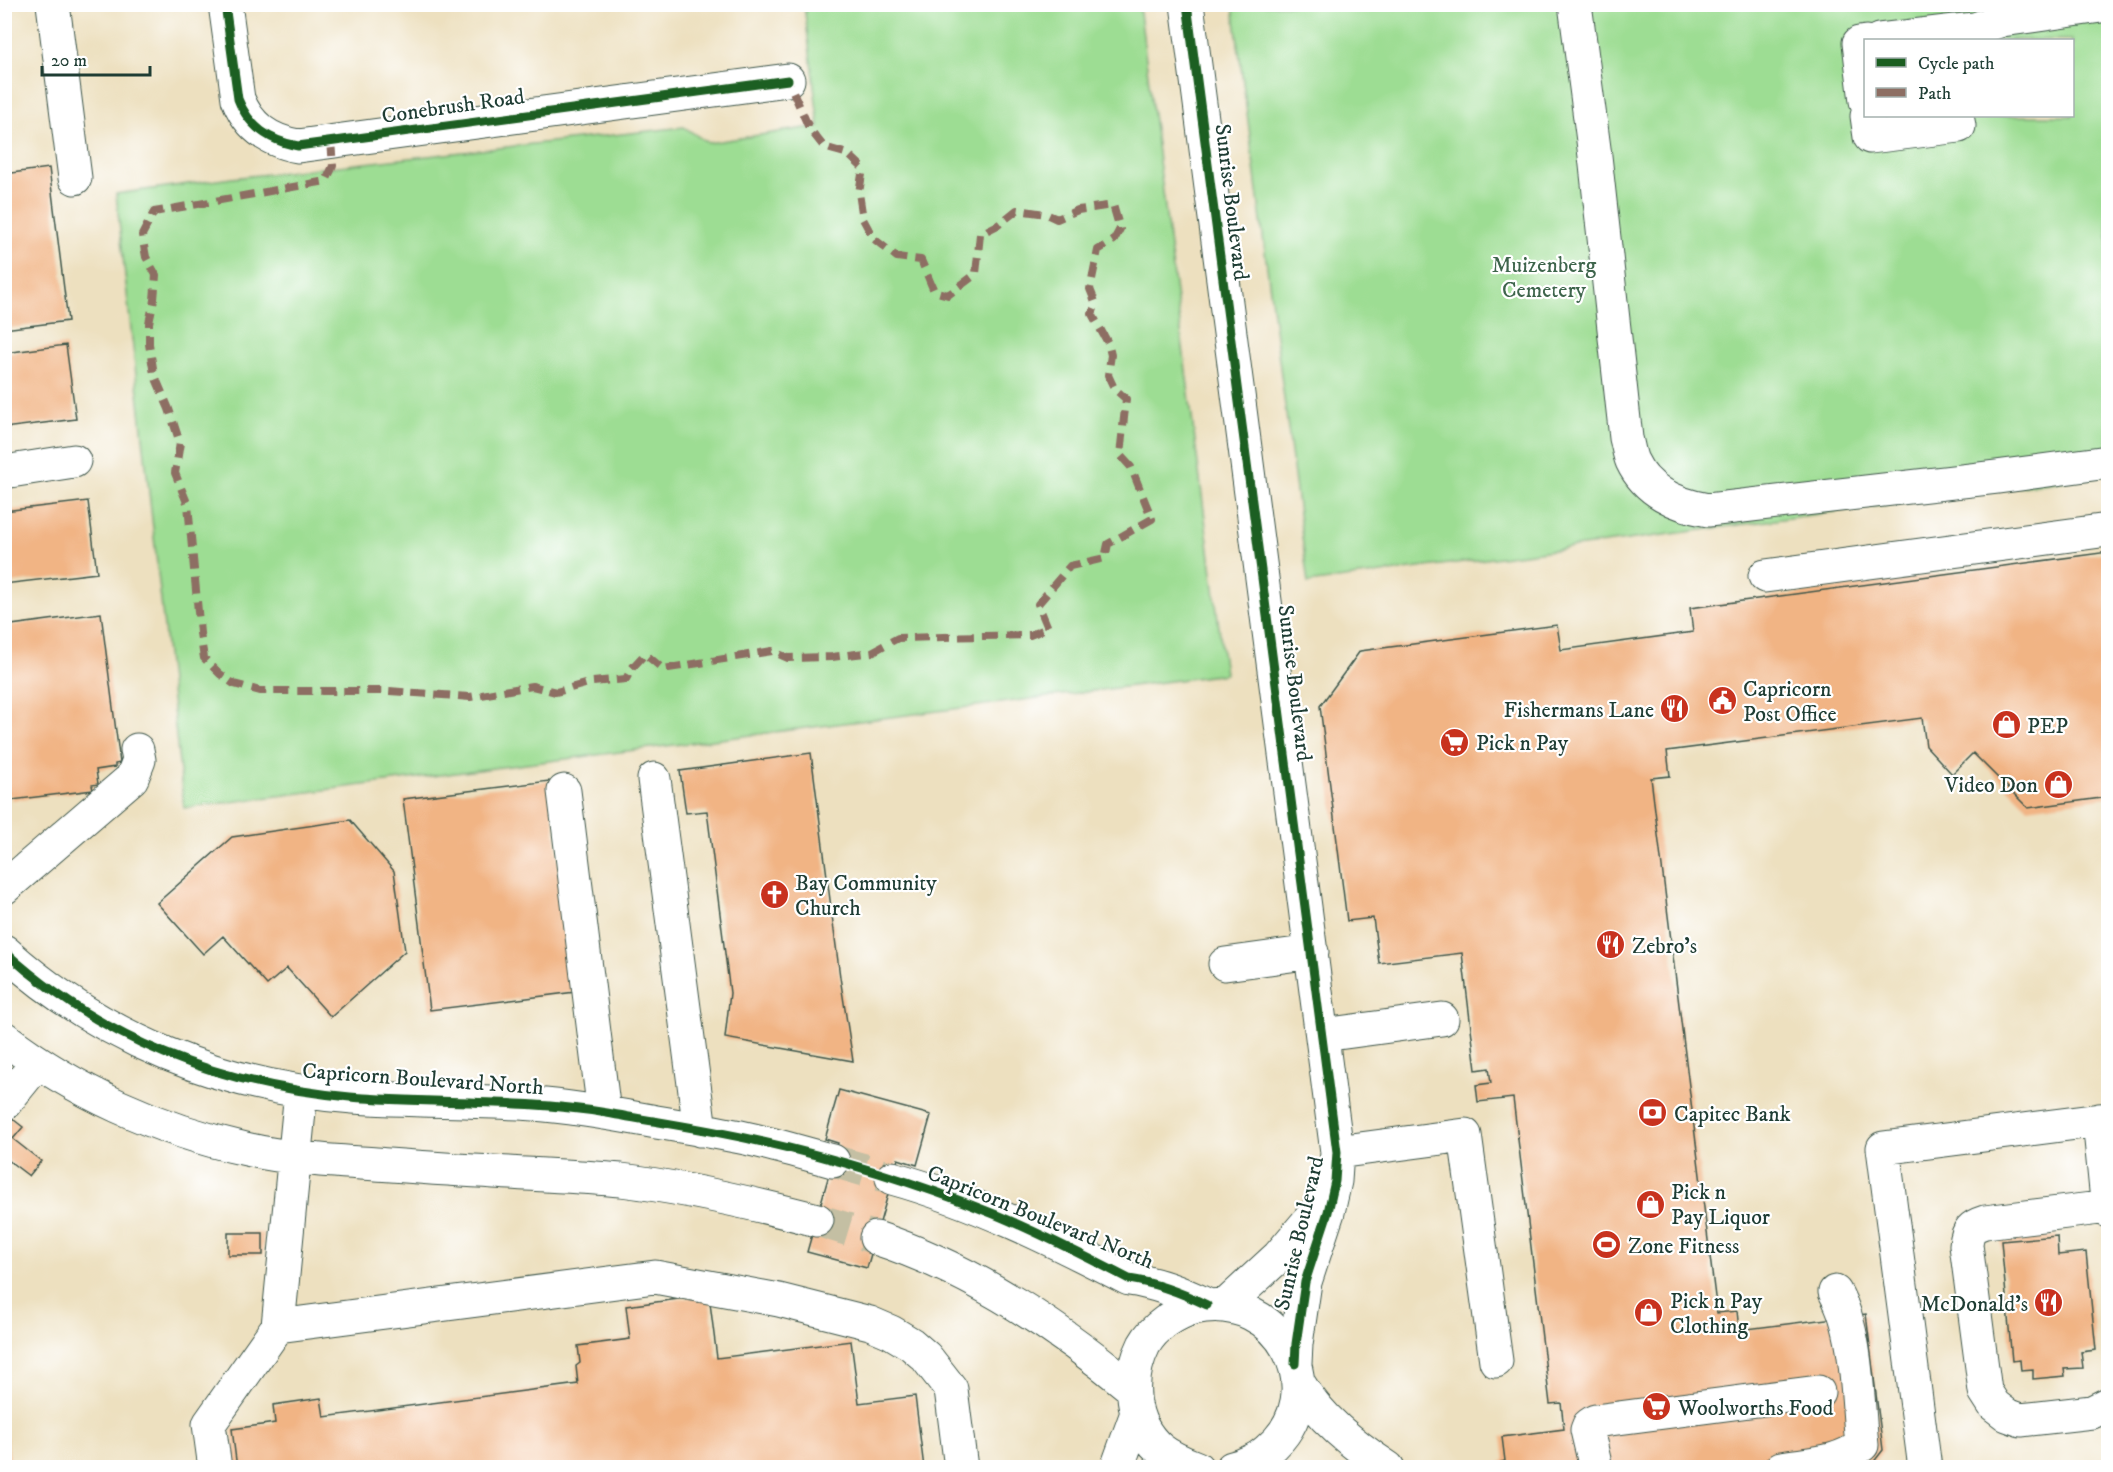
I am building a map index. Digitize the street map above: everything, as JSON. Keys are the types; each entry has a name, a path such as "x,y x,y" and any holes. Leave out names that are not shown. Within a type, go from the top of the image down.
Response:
{"street":[{"path":"53,4 53,99 75,178"},
{"name":"Conebrush Road","path":"225,4 238,99 243,111 264,134 280,143 298,146 788,80"},
{"name":"Sunrise Boulevard","path":"1187,4 1323,1035 1336,1167 1328,1212 1305,1282 1296,1344 1296,1404 1289,1425 1277,1442 1261,1456 1239,1467"},
{"path":"1575,4 1595,156 1626,438 1631,460 1647,483 1666,497 1686,506 1708,510 2109,462"},
{"path":"1896,39 1948,36 2002,20 2109,5"},
{"path":"1864,42 1858,43 1864,86"},
{"path":"1867,117 1870,137 1959,126 1957,117"},
{"path":"4,472 74,461"},
{"path":"1765,576 2109,530"},
{"path":"4,888 132,778 139,760 137,750"},
{"path":"654,779 700,1130"},
{"path":"564,791 604,1113"},
{"name":"Capricorn Boulevard North","path":"4,951 73,1004 135,1041 201,1068 247,1081 301,1091 353,1097 536,1104 604,1113 754,1140 833,1161"},
{"path":"1225,964 1312,952"},
{"path":"1323,1035 1442,1019"},
{"path":"4,1038 59,1076 105,1100 152,1121 246,1150 294,1157 621,1180 743,1201 817,1220"},
{"path":"4,1104 38,1062"},
{"path":"215,1467 209,1424 278,1326 301,1091"},
{"path":"1925,1467 1883,1148 2104,1119 2108,1209 1985,1222 1973,1226 1967,1234 1966,1245 1985,1391 1994,1405 2007,1415 2021,1420 2092,1413 2109,1404"},
{"path":"1336,1167 1465,1135 1496,1361"},
{"name":"Sunrise Boulevard","path":"1217,1305 1257,1278 1299,1234 1324,1203 1336,1167"},
{"name":"Capricorn Boulevard North","path":"892,1178 992,1213 1070,1248 1129,1279 1146,1281 1217,1305 1245,1310 1262,1319 1277,1332 1288,1347 1297,1373"},
{"path":"876,1238 956,1272 1023,1308 1092,1355 1135,1401 1146,1432 1160,1448 1178,1461 1197,1467"},
{"path":"278,1326 655,1277 779,1300 870,1323 911,1344 926,1357 951,1389 961,1467"},
{"path":"1781,1467 1837,1459 1851,1453 1862,1444 1852,1341 1843,1305 1835,1292"},
{"path":"1118,1467 1135,1401 1136,1365 1145,1342 1162,1324 1183,1311 1217,1305"},
{"path":"1297,1373 1310,1402 1329,1422 1388,1467"},
{"path":"1596,1467 1587,1430 1589,1425 1595,1421 1818,1392"}],"green space":[{"path":"804,5 1139,5 1225,674 184,808 116,194 232,178 684,127 708,143 819,126"},
{"name":"Muizenberg Cemetery","path":"1233,5 2108,5 2108,475 1308,583"}],"building":[{"path":"49,168 68,321 4,329 4,174"},
{"path":"66,345 76,419 4,428 4,353"},
{"path":"88,501 97,573 4,584 4,511"},
{"path":"2108,552 2108,797 2028,808 1973,753 1952,774 1926,746 1922,718 1667,751 1670,776 1651,778 1717,1313 1737,1311 1739,1330 1866,1314 1883,1450 1869,1468 1502,1468 1501,1462 1505,1461 1502,1437 1564,1429 1561,1403 1550,1404 1513,1098 1478,1102 1476,1085 1491,1083 1489,1068 1476,1070 1462,953 1379,963 1373,918 1347,921 1320,706 1360,651 1557,625 1561,650 1693,632 1690,608"},
{"path":"101,613 120,763 115,764 115,767 96,770 98,784 92,785 93,790 12,800 11,795 7,796 4,781 4,626"},
{"name":"Bay Community Church","path":"811,753 853,1061 725,1038 730,993 707,811 686,813 680,771"},
{"path":"549,781 575,992 430,1010 403,799"},
{"path":"350,820 394,871 405,951 331,1017 287,968 267,985 223,936 203,954 157,903 232,837"},
{"path":"839,1090 931,1115 917,1165 898,1159 867,1268 807,1252 838,1143 825,1139"},
{"path":"4,1112 23,1127 13,1139 41,1161 29,1176 4,1157"},
{"path":"228,1233 263,1233 263,1255 228,1255"},
{"name":"McDonald's","path":"2057,1236 2058,1255 2086,1252 2096,1350 2081,1352 2083,1368 2064,1369 2065,1376 2033,1379 2033,1370 2021,1371 2020,1360 2012,1361 2001,1241"},
{"path":"709,1295 717,1358 851,1341 859,1403 915,1396 924,1468 237,1468 232,1429 275,1423 273,1405 321,1398 324,1417 578,1384 576,1366 580,1363 578,1346 630,1339 626,1306"},
{"path":"4,1432 6,1432 11,1468 4,1468"}],"tunnel":[{"path":"833,1161 892,1178"},
{"path":"817,1220 876,1238"}],"marked path":[{"path":"331,141 333,166 326,181 154,212 142,235 146,257 156,275 149,323 149,344 154,374 180,443 175,473 188,505 204,658 234,684 260,691 389,691 470,697 532,686 556,692 592,682 626,679 632,668 645,654 663,669 772,651 788,658 832,657 872,652 898,638 1030,635 1048,628 1038,604 1070,566 1105,558 1108,544 1152,519 1131,467 1120,455 1126,399 1114,388 1108,375 1111,355 1108,343 1092,314 1096,304 1090,289 1098,250 1114,240 1120,229 1113,205 1078,210 1057,219 1046,214 1017,210 998,225 980,234 976,274 948,295 934,291 921,260 897,257 874,239 863,219 859,193 863,168 848,154 824,147 809,128 788,80"}],"cycle path":[{"path":"225,4 238,99 243,109 261,131 278,140 298,146 788,80"},
{"path":"1187,4 1337,1152 1335,1181 1328,1212 1305,1282 1295,1364"},
{"path":"4,951 42,983 81,1010 122,1034 209,1069 255,1082 350,1097 511,1104 607,1113 784,1147 876,1172 965,1203 1011,1221 1129,1279 1169,1289 1207,1305"}],"place":[{"name":"Capricorn Post Office","path":"1722,701"},
{"name":"Fishermans Lane","path":"1675,709"},
{"name":"PEP","path":"2006,725"},
{"name":"Pick n Pay","path":"1455,742"},
{"name":"Video Don","path":"2059,784"},
{"name":"Bay Community Church","path":"774,895"},
{"name":"Zebro's","path":"1611,945"},
{"name":"Capitec Bank","path":"1653,1113"},
{"name":"Pick n Pay Liquor","path":"1650,1204"},
{"name":"Zone Fitness","path":"1607,1245"},
{"name":"McDonald's","path":"2049,1303"},
{"name":"Pick n Pay Clothing","path":"1649,1313"},
{"name":"Woolworths Food","path":"1657,1407"}]}
